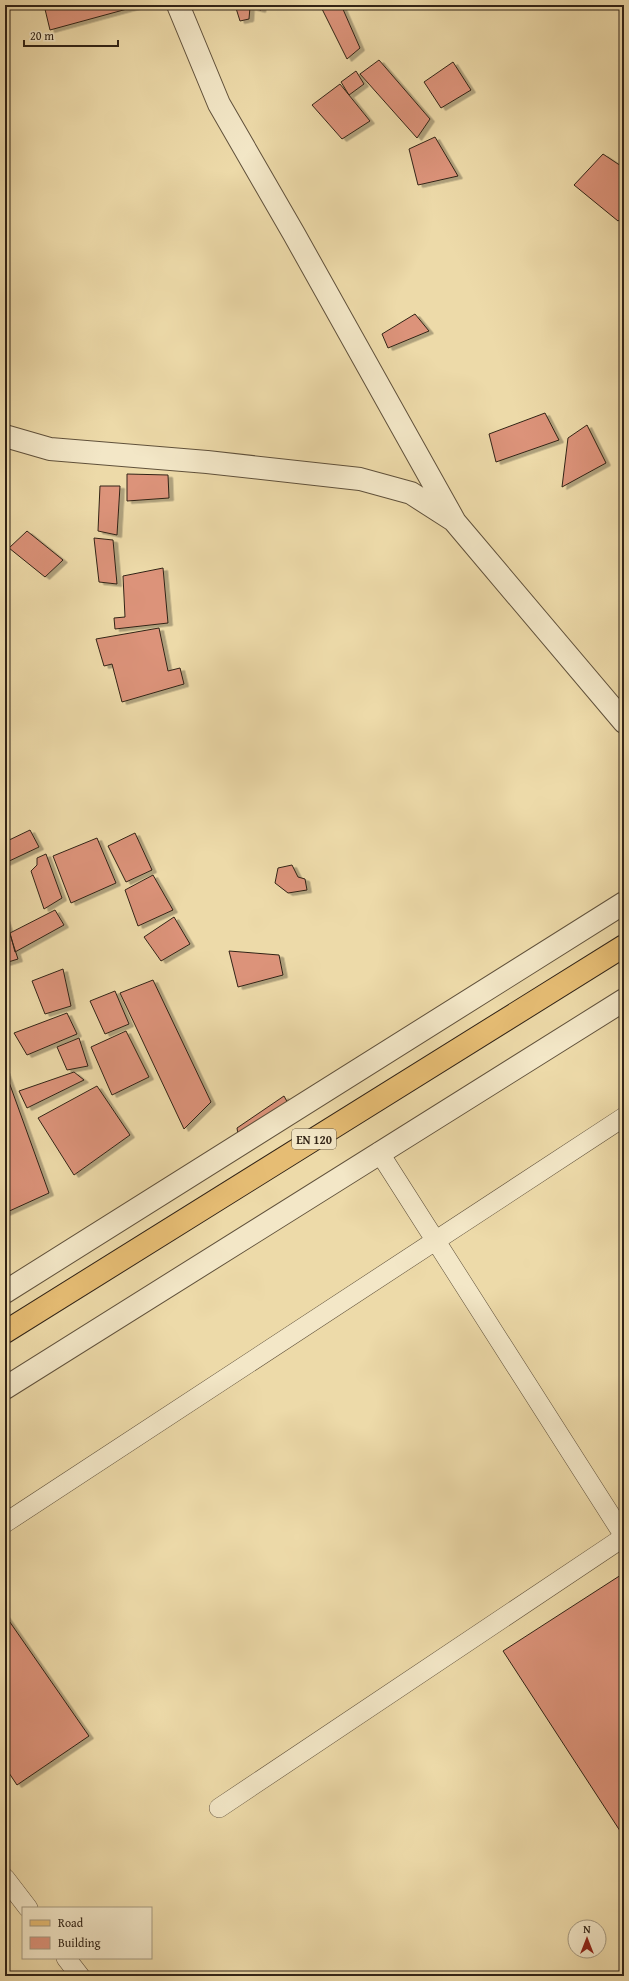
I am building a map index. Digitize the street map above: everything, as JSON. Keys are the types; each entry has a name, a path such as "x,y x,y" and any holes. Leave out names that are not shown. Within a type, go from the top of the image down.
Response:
{"main road":[{"name":"EN 120","path":"5,1332 624,946"}],"street":[{"path":"178,5 219,104 294,234 455,522 624,722"},
{"path":"5,436 50,449 206,462 360,479 411,493 455,522"},
{"path":"5,1292 624,903"},
{"path":"5,1388 379,1152 624,1000"}],"lane":[{"path":"5,1522 624,1117"},
{"path":"219,1808 624,1536 379,1152"},
{"path":"5,1878 27,1907"},
{"path":"67,1959 80,1976"}],"building":[{"path":"44,5 138,5 138,6 50,30"},
{"path":"235,5 262,5 261,10 250,7 249,19 240,21"},
{"path":"320,5 344,5 342,7 360,48 347,59"},
{"path":"379,60 430,119 417,138 360,74"},
{"path":"453,62 471,90 441,108 424,82"},
{"path":"356,71 364,84 349,95 341,82"},
{"path":"340,84 370,121 342,139 312,105"},
{"path":"435,137 458,176 418,185 409,149"},
{"path":"603,154 624,168 624,216 618,221 574,185"},
{"path":"415,314 429,331 388,348 382,334"},
{"path":"545,413 559,440 496,462 489,434"},
{"path":"587,425 606,463 562,487 568,438"},
{"path":"127,474 168,475 169,498 127,501"},
{"path":"100,486 120,486 117,535 98,531"},
{"path":"27,531 63,560 45,577 9,548"},
{"path":"94,538 113,540 117,584 99,582"},
{"path":"163,568 168,623 115,629 114,618 125,617 123,576"},
{"path":"159,628 168,671 180,668 184,684 122,702 112,664 104,666 96,639"},
{"path":"30,830 39,847 5,863 5,842"},
{"path":"135,833 152,870 126,882 108,846"},
{"path":"97,838 116,883 71,903 53,856"},
{"path":"46,854 62,898 44,909 31,871 37,865 37,858"},
{"path":"292,865 298,877 305,879 307,890 288,893 275,883 278,868"},
{"path":"153,875 173,910 138,926 125,890"},
{"path":"55,910 64,925 15,952 10,933"},
{"path":"174,917 190,944 161,961 144,937"},
{"path":"5,919 18,959 5,963"},
{"path":"229,951 279,955 283,975 238,987"},
{"path":"63,969 71,1006 45,1014 32,981"},
{"path":"153,980 211,1102 184,1129 120,993"},
{"path":"115,991 129,1024 105,1034 90,1001"},
{"path":"67,1013 77,1034 27,1055 14,1033"},
{"path":"126,1031 149,1077 112,1095 91,1047"},
{"path":"79,1038 88,1066 67,1070 57,1047"},
{"path":"5,1071 49,1193 5,1213"},
{"path":"74,1072 84,1080 27,1108 19,1091"},
{"path":"97,1086 130,1135 74,1175 38,1118"},
{"path":"284,1096 290,1107 239,1141 237,1128"},
{"path":"624,1573 624,1837 503,1651"},
{"path":"5,1615 89,1736 17,1785 5,1767"}]}
